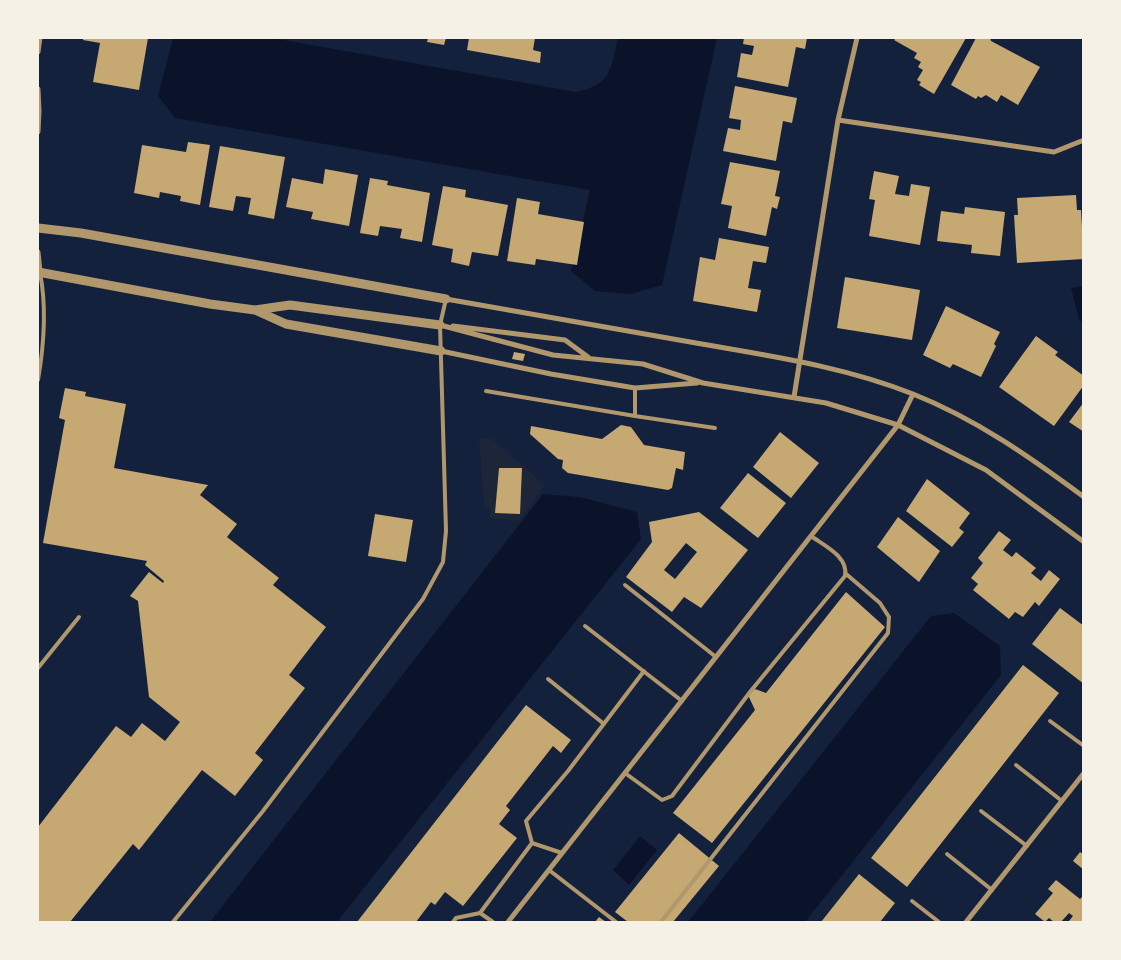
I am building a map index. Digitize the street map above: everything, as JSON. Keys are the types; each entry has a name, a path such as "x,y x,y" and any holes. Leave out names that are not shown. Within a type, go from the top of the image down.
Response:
{"street":[{"path":"38,52 40,38"},
{"path":"794,397 838,120 857,38"},
{"path":"38,89 38,132"},
{"path":"838,120 1054,152 1084,140"},
{"path":"38,228 81,233 799,361 913,394 973,422 1006,441 1084,497"},
{"path":"38,252 39,272 255,310 286,324 442,351 551,374 635,388 700,382"},
{"path":"255,310 290,305 566,340 588,357"},
{"path":"440,325 553,355 643,364 700,382 794,397 858,412 898,425 986,470 1084,542"},
{"path":"508,922 898,425 913,394"},
{"path":"966,922 1084,773"}],"lane":[{"path":"38,380 42,358 45,298 39,272"},
{"path":"172,922 263,811 383,654 423,599 443,562 446,531 440,325 446,298"},
{"path":"635,388 635,416"},
{"path":"486,391 715,428"},
{"path":"625,773 662,800 672,796 750,692 845,573 845,564 842,559 812,536"},
{"path":"661,922 888,633 889,617 880,603 845,573"},
{"path":"625,585 716,657"},
{"path":"38,668 79,617"},
{"path":"585,626 682,701"},
{"path":"532,843 526,821 644,671"},
{"path":"548,679 604,724"},
{"path":"1050,721 1084,746"},
{"path":"1016,765 1062,801"},
{"path":"981,811 1027,846"},
{"path":"532,843 562,853"},
{"path":"453,922 456,918 480,912 532,843"},
{"path":"947,854 992,890"},
{"path":"549,870 616,922"},
{"path":"912,901 940,922"},
{"path":"480,912 493,922"}],"shaded area":[{"path":"173,38 272,38 576,92 596,85 608,74 618,38 717,38 662,285 631,294 595,291 571,271 590,190 175,118 158,96"},
{"path":"1084,286 1083,323 1079,319 1071,288"},
{"path":"479,438 492,439 545,485 519,521 490,518 490,508 484,508"},
{"path":"543,494 580,497 637,512 641,539 337,922 210,922"},
{"path":"954,613 1000,646 1001,675 805,922 688,922 931,616"},
{"path":"640,836 657,850 629,885 613,870"}],"building":[{"path":"83,38 148,38 139,90 93,82 100,43 83,40"},
{"path":"428,38 446,38 444,45 427,42"},
{"path":"469,38 535,38 533,50 541,52 540,63 467,50"},
{"path":"744,38 807,38 805,49 796,47 788,87 737,77 741,53 752,55 754,46 743,44"},
{"path":"896,38 966,38 934,94 919,85 921,82 917,80 923,70 918,67 921,62 914,58 917,53 894,40"},
{"path":"976,38 990,38 991,41 1040,67 1018,105 1001,95 997,102 986,95 981,98 978,96 976,99 951,85"},
{"path":"735,86 797,98 792,123 783,121 776,161 723,151 728,128 740,130 741,120 729,118"},
{"path":"188,142 210,145 200,205 180,201 181,196 160,192 159,198 134,193 142,145 186,152"},
{"path":"220,146 285,157 274,219 248,214 251,198 236,196 233,211 209,207"},
{"path":"730,162 780,171 775,196 780,197 777,209 772,207 766,236 728,228 732,206 721,204"},
{"path":"325,169 358,175 349,226 311,219 313,212 286,207 292,178 323,184"},
{"path":"874,171 899,176 895,194 909,196 911,184 930,187 920,245 869,236 875,200 869,199"},
{"path":"370,178 388,181 387,185 430,193 422,242 400,238 402,229 380,226 378,236 360,233"},
{"path":"443,186 466,190 465,197 508,205 498,256 472,252 469,266 451,262 453,249 432,245"},
{"path":"1076,195 1077,210 1081,210 1084,259 1017,263 1014,215 1018,215 1017,198"},
{"path":"517,198 540,202 538,214 584,222 577,265 536,259 535,265 507,261"},
{"path":"965,207 1005,212 1000,256 971,253 972,245 937,241 941,211 964,214"},
{"path":"719,238 769,247 766,263 753,261 748,288 761,290 757,312 693,301 700,257 715,260"},
{"path":"845,277 920,290 912,340 837,328"},
{"path":"946,306 1000,332 994,344 996,346 981,377 953,364 950,368 923,355"},
{"path":"1036,336 1058,352 1055,355 1084,376 1084,385 1054,426 999,387"},
{"path":"514,352 525,354 523,361 512,359"},
{"path":"65,388 86,392 85,396 126,404 114,468 208,485 200,495 237,524 227,537 279,578 273,585 326,627 289,675 305,688 255,753 263,760 235,796 202,770 139,850 133,844 70,922 38,922 38,827 116,726 131,737 142,723 165,741 180,722 149,697 138,601 130,596 149,572 163,583 164,581 145,565 147,561 43,543 65,420 59,418"},
{"path":"1084,402 1084,432 1069,422"},
{"path":"621,425 631,427 644,445 685,452 683,470 676,468 672,488 668,490 568,473 562,468 563,460 558,459 530,434 531,426 602,439"},
{"path":"780,432 819,463 791,498 753,467"},
{"path":"499,468 522,468 520,514 495,513"},
{"path":"748,473 786,503 758,538 720,508"},
{"path":"927,479 970,513 959,528 964,532 952,547 906,511"},
{"path":"699,512 748,550 701,608 684,597 672,612 626,577 652,542 649,522","holes":["686,543 697,552 675,579 664,570"]},
{"path":"375,514 413,520 406,562 368,556"},
{"path":"898,517 940,551 919,582 877,547"},
{"path":"999,531 1011,540 1003,550 1012,557 1016,552 1036,568 1031,573 1041,581 1049,570 1060,579 1039,606 1035,602 1023,617 1015,612 1009,619 973,590 978,584 971,578 983,563 978,558"},
{"path":"846,592 885,627 712,843 673,813 755,710 748,695 755,689 766,693"},
{"path":"1060,608 1084,626 1084,684 1032,644"},
{"path":"1023,665 1059,693 907,887 871,858"},
{"path":"526,705 571,740 561,753 553,746 506,806 510,810 499,824 517,838 463,906 445,892 435,905 431,902 416,922 357,922"},
{"path":"679,833 719,866 673,922 628,922 615,912"},
{"path":"1080,852 1084,855 1084,870 1073,861"},
{"path":"859,874 895,903 880,922 821,922"},
{"path":"1056,880 1080,899 1084,895 1084,922 1070,922 1073,916 1069,913 1061,922 1054,922 1049,918 1045,922 1035,914 1053,893 1048,889"},
{"path":"599,917 606,922 595,922"}]}
